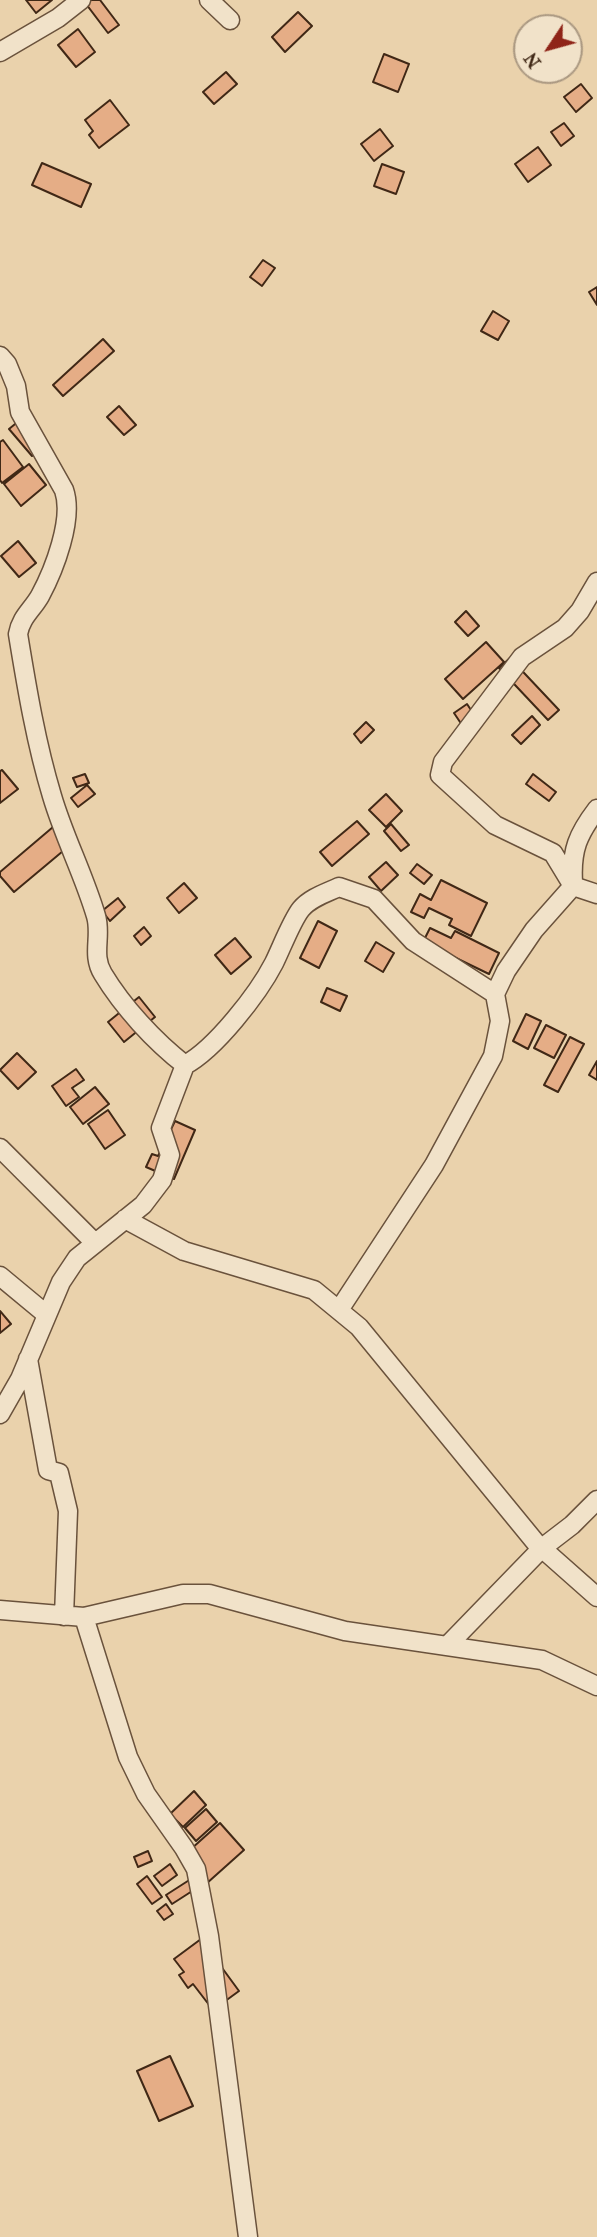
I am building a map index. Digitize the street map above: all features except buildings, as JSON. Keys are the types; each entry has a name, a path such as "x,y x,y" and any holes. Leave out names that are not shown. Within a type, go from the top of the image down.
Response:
{"street":[{"path":"0,52 58,18 81,0"},
{"path":"209,0 230,20"},
{"path":"0,356 7,364 16,386 20,412 64,490 68,504 67,520 47,581 38,599 20,621 18,634 36,741 52,799 83,874 98,921 96,954 101,972 167,1051 185,1065"},
{"path":"596,588 565,628 522,657 514,666 443,762 440,775 495,825 553,853 573,886 597,894"},
{"path":"339,1310 434,1165 493,1056 500,1021 495,994 506,971 534,930 573,886 572,860 581,830 597,809"},
{"path":"0,1414 28,1359 61,1282 77,1258 142,1205 162,1180 170,1156 161,1128 185,1065 196,1059 244,1008 268,973 301,909 319,896 339,887 374,900 413,941 495,994"},
{"path":"0,1148 95,1242"},
{"path":"125,1219 184,1251 314,1290 339,1310 359,1327 542,1548 597,1597"},
{"path":"0,1276 47,1315"},
{"path":"28,1359 48,1471 59,1473 68,1511 64,1616"},
{"path":"447,1646 542,1548 572,1525 597,1500"},
{"path":"0,1610 84,1617 183,1594 209,1594 345,1631 542,1660 597,1686"},
{"path":"84,1617 128,1757 145,1794 196,1868 209,1936 248,2237"}]}
